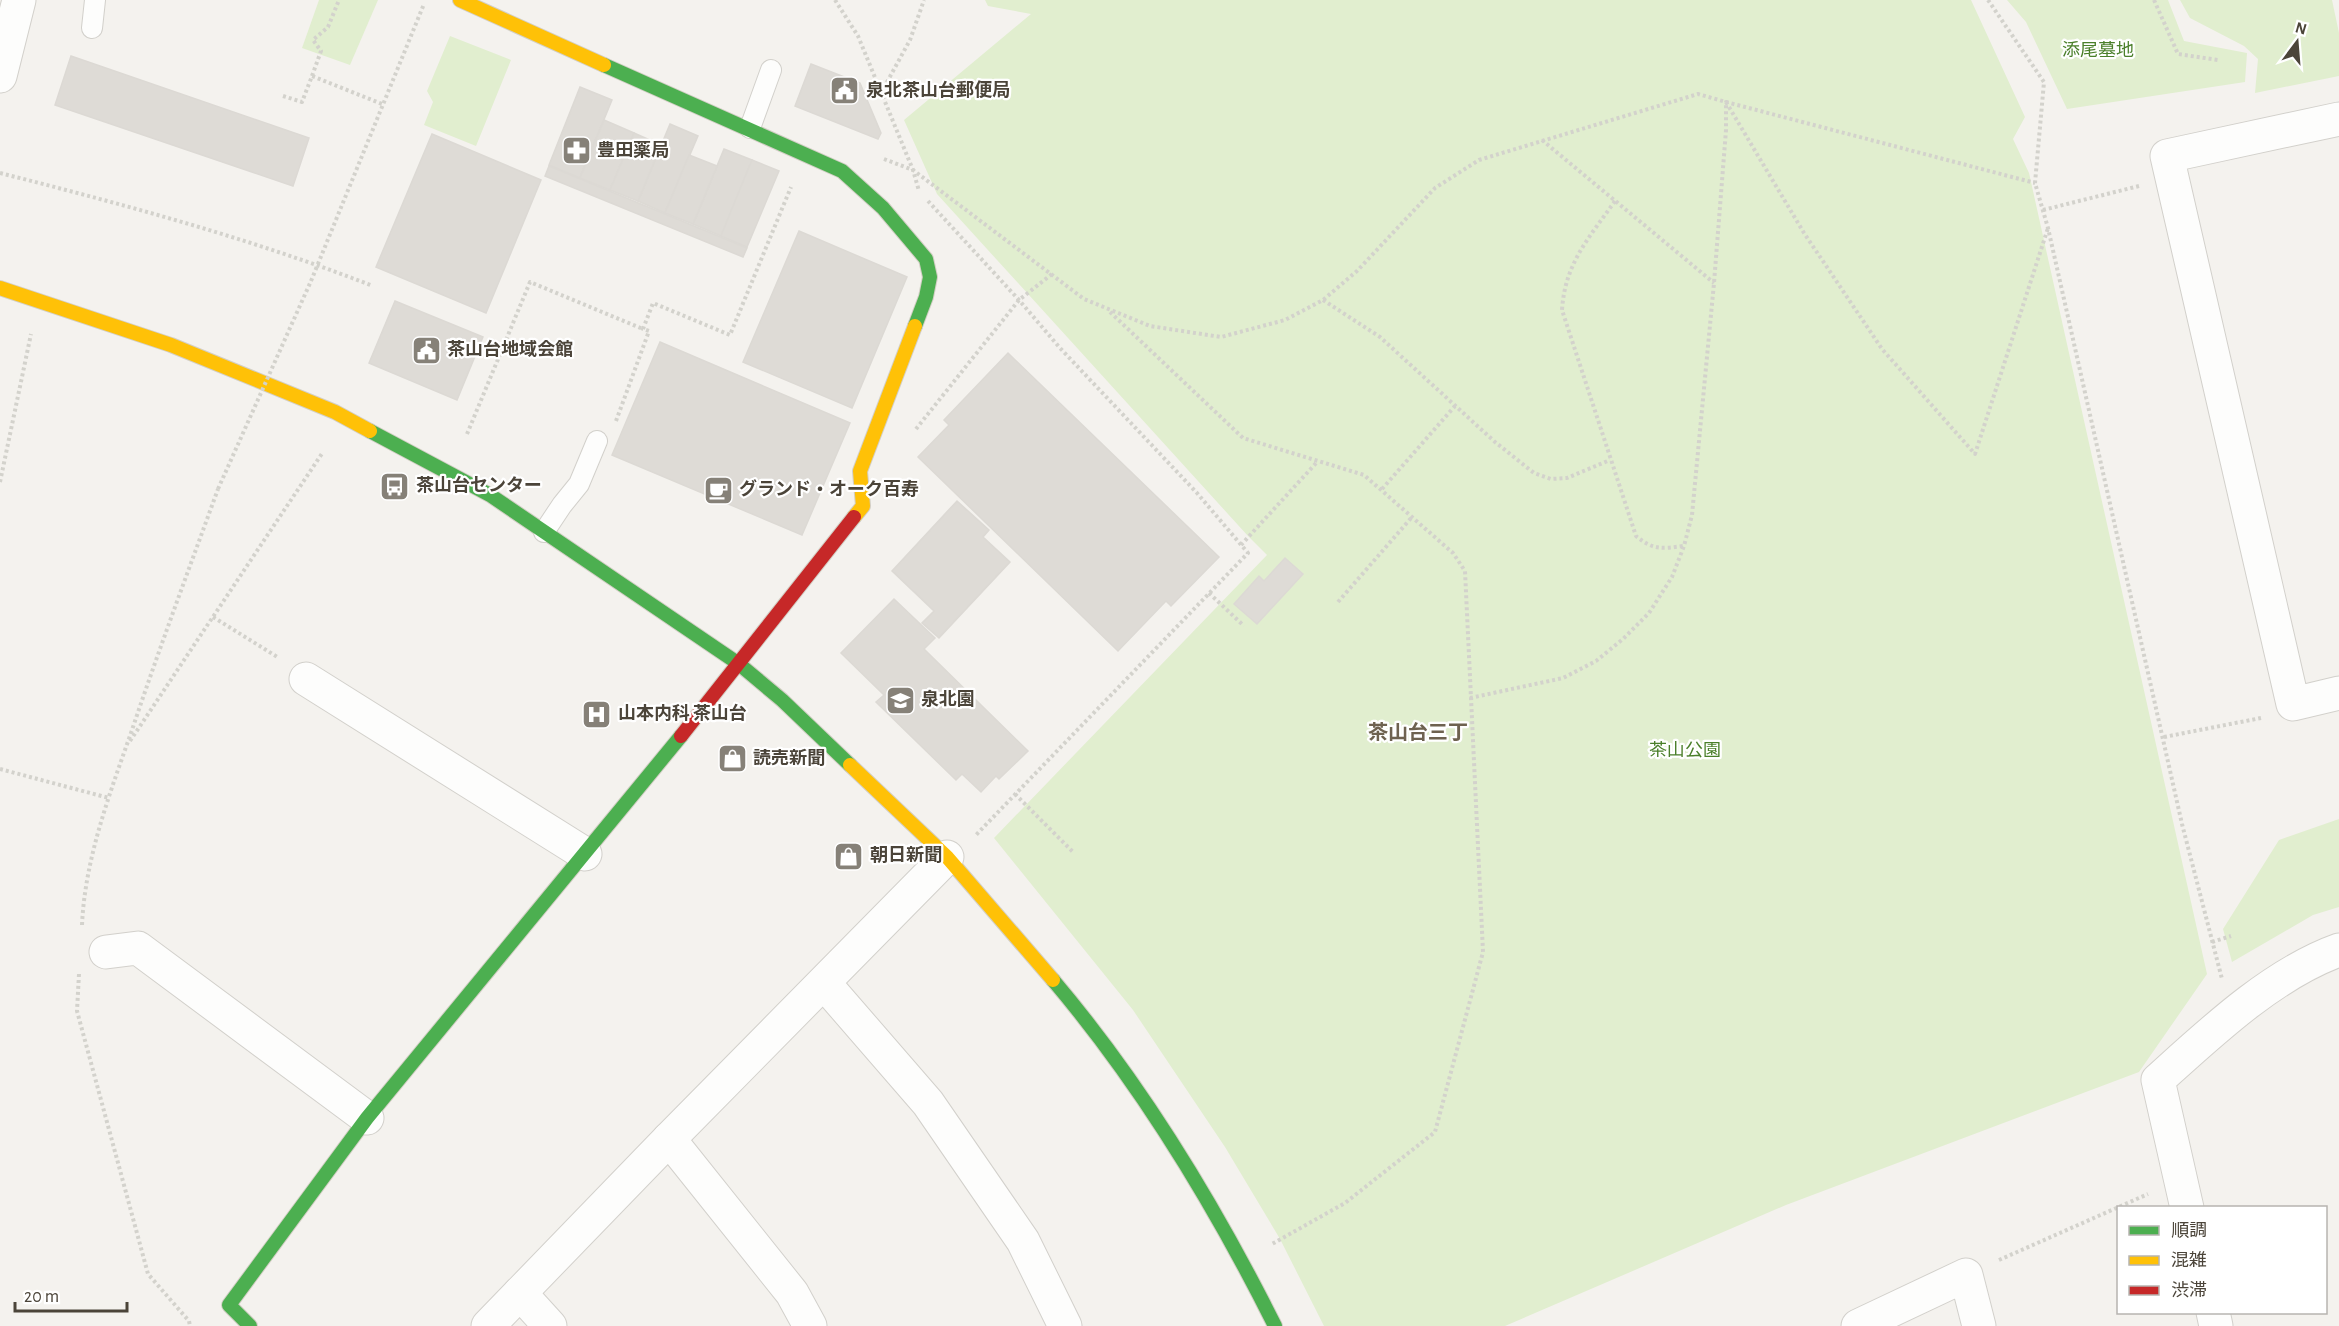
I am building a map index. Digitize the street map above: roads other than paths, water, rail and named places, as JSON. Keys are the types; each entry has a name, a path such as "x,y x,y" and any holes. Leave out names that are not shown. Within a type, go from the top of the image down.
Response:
{"street":[{"path":"0,76 19,0"},
{"path":"250,1326 229,1305 367,1118 739,664 863,506 860,471 926,297 930,277 926,259 883,208 842,171 460,0"},
{"path":"2339,119 2167,156 2293,704 2339,693"},
{"path":"0,288 171,345 335,412 490,495 739,664 782,700 948,857 1077,1008 1160,1122 1242,1260 1275,1326"},
{"path":"294,670 585,854"},
{"path":"488,1326 948,857"},
{"path":"106,952 138,948 367,1118"},
{"path":"2183,1194 2158,1080 2230,1015 2314,959 2339,950"},
{"path":"824,983 928,1103 1023,1241 1065,1326"},
{"path":"669,1139 792,1293 810,1326"},
{"path":"1858,1326 1966,1275 1979,1326"},
{"path":"520,1293 550,1326"}],"lane":[{"path":"92,28 95,0"},
{"path":"750,128 771,70"},
{"path":"544,532 579,484 597,441"}],"place":[{"name":"泉北茶山台郵便局","path":"845,91"},
{"name":"豊田薬局","path":"576,151"},
{"name":"茶山台地域会館","path":"426,350"},
{"name":"茶山台センター","path":"395,486"},
{"name":"グランド・オーク百寿","path":"718,490"},
{"name":"泉北園","path":"900,700"},
{"name":"山本内科 茶山台","path":"597,714"},
{"name":"読売新聞","path":"732,759"},
{"name":"朝日新聞","path":"849,856"}],"district":[{"name":"茶山台三丁","path":"1418,733"}],"park label":[{"name":"添尾墓地","path":"2098,51"},
{"name":"茶山公園","path":"1685,751"}]}
